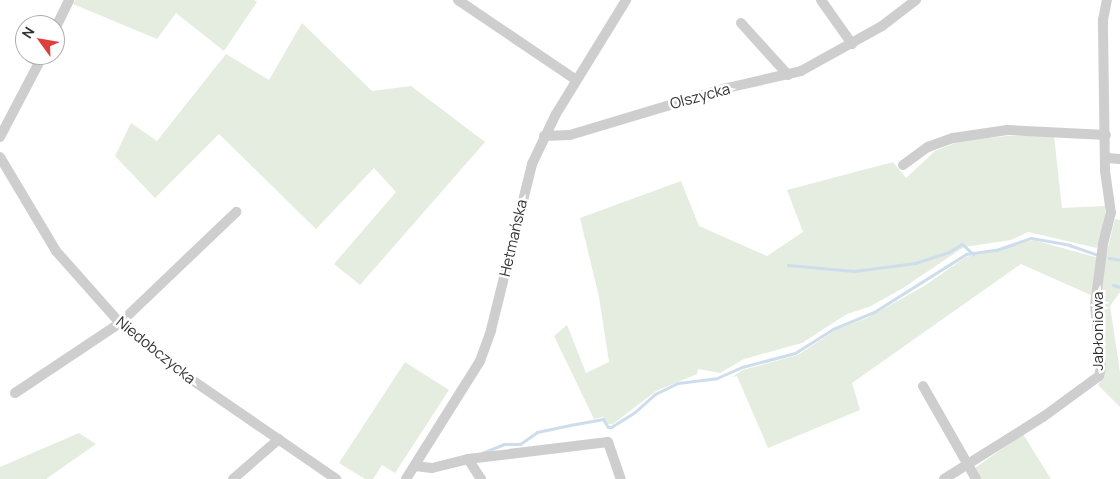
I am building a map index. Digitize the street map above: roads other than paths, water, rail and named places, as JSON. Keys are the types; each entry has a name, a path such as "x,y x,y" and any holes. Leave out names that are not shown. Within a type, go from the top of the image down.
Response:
{"street":[{"path":"62,15 69,0"},
{"path":"458,0 576,80"},
{"name":"Hetmańska","path":"406,479 480,361 491,330 525,185 544,136 576,80 626,0"},
{"path":"821,0 852,44"},
{"name":"Olszycka","path":"544,136 570,135 727,88 788,75 852,44 882,26 916,0"},
{"name":"Jabłoniowa","path":"944,479 968,466 1091,385 1099,376 1101,368 1095,305 1103,244 1111,213 1106,158 1103,20 1107,0"},
{"path":"741,24 788,75"},
{"path":"0,137 38,65"},
{"path":"903,165 928,147 953,138 1007,130 1106,135"},
{"name":"Niedobczycka","path":"0,157 56,251 120,323 178,371 336,479"},
{"path":"1106,158 1120,159"},
{"path":"15,393 120,323 236,212"},
{"path":"923,386 976,479"},
{"path":"233,479 279,439"},
{"path":"415,466 432,468 468,459 608,442 622,479"},
{"path":"468,459 481,479"}],"waterway":[{"path":"482,453 504,444 520,444 537,432 570,425 603,419 608,427 611,427 635,412 655,394 678,383 717,378 742,367 795,353 833,329 874,312 966,254 996,250 1031,238 1069,245 1098,255"},
{"path":"788,265 854,271 915,263 949,252 962,244 973,254"},
{"path":"1109,258 1120,260"},
{"path":"1113,285 1120,287"}]}
